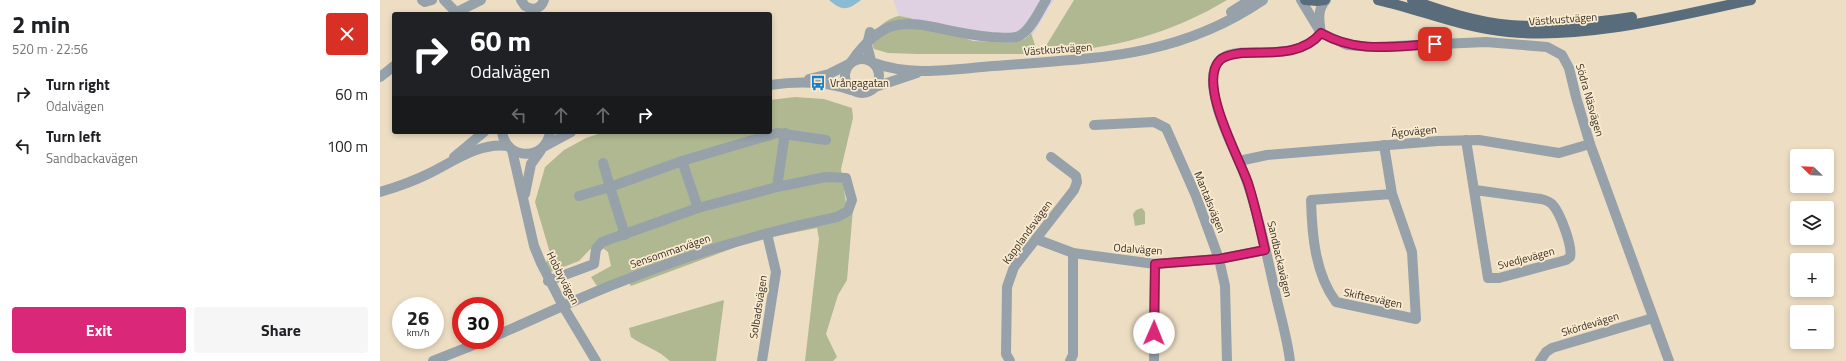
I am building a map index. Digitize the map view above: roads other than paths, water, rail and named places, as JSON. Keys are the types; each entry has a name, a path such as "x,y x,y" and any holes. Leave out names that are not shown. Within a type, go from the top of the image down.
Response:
{"main road":[{"path":"1305,0 1326,0"},
{"name":"Västkustvägen","path":"1378,0 1469,26 1506,32 1539,34 1609,27 1669,18 1751,0"},
{"name":"Västkustvägen","path":"1412,0 1473,19 1509,25 1536,26 1566,25 1625,18 1741,0"}],"street":[{"path":"422,0 425,2 432,0"},
{"path":"444,0 453,12"},
{"path":"456,12 481,0"},
{"path":"919,15 966,33 985,36 1015,37 1026,30 1046,0"},
{"name":"Västkustvägen","path":"1192,37 1250,0"},
{"name":"Västkustvägen","path":"772,85 796,82 829,74 850,63 862,59 888,68 923,71 1101,59 1147,51 1192,37 1224,24 1263,0"},
{"path":"1301,0 1321,33"},
{"path":"1321,33 1319,12 1321,6 1326,0"},
{"path":"522,5 532,9 542,5"},
{"path":"852,91 846,83 844,77 862,40 874,24 867,46 872,62 879,74 876,87"},
{"name":"Sandbackavägen","path":"1290,361 1255,207 1239,161 1229,142 1219,111 1214,90 1213,74 1217,63 1221,59 1236,54 1297,50 1311,44 1321,33"},
{"name":"Södra Näsvägen","path":"1321,33 1339,42 1357,47 1486,42 1535,46 1554,50 1564,58 1567,62 1590,144 1669,361"},
{"path":"380,77 392,68"},
{"name":"Västkustvägen","path":"796,82 829,84 852,91 865,93 876,87 923,71"},
{"name":"Mantalsvägen","path":"1094,125 1154,122 1166,128 1196,196 1219,259 1225,286 1227,361"},
{"path":"772,134 777,132 826,140"},
{"path":"548,281 594,264 596,249 602,242 698,208 778,187 785,133"},
{"path":"447,164 482,134"},
{"name":"Hobbyvägen","path":"503,134 510,148 524,200 534,246 548,281 596,361"},
{"path":"543,148 549,134"},
{"path":"380,192 419,178 482,148 496,145 510,148 525,155 534,153 568,134"},
{"path":"579,196 610,187 682,161 770,134"},
{"name":"Ägovägen","path":"1239,161 1267,155 1466,140 1479,140 1559,153 1590,144"},
{"name":"Svedjevägen","path":"1466,140 1488,278 1499,278 1566,260 1570,257 1570,244 1551,203 1541,199 1475,190"},
{"name":"Skiftesvägen","path":"1384,146 1392,194 1412,252 1416,319 1336,302 1326,290 1312,237 1311,200 1392,194"},
{"name":"Hobbyvägen","path":"524,200 526,182 531,164 543,148"},
{"name":"Kapplandsvägen","path":"1010,361 1006,354 1007,286 1014,267 1077,182 1076,176 1051,157"},
{"path":"682,161 698,208"},
{"path":"603,163 625,235"},
{"name":"Sensommarvägen","path":"504,332 620,282 691,256 748,238 837,217 848,211 852,200 846,178 826,177 778,187"},
{"name":"Solbadsvägen","path":"762,361 776,272 767,234"},
{"name":"Odalvägen","path":"1036,239 1073,253 1155,264 1219,259 1265,250"},
{"path":"1070,361 1072,355 1073,253"},
{"path":"1154,361 1155,264"},
{"name":"Skördevägen","path":"1540,361 1546,352 1552,348 1653,318"},
{"path":"433,361 463,349"}],"water":[{"path":"829,0 861,0 848,8 841,8"}],"place":[{"name":"Vrångagatan","path":"818,83"}]}
